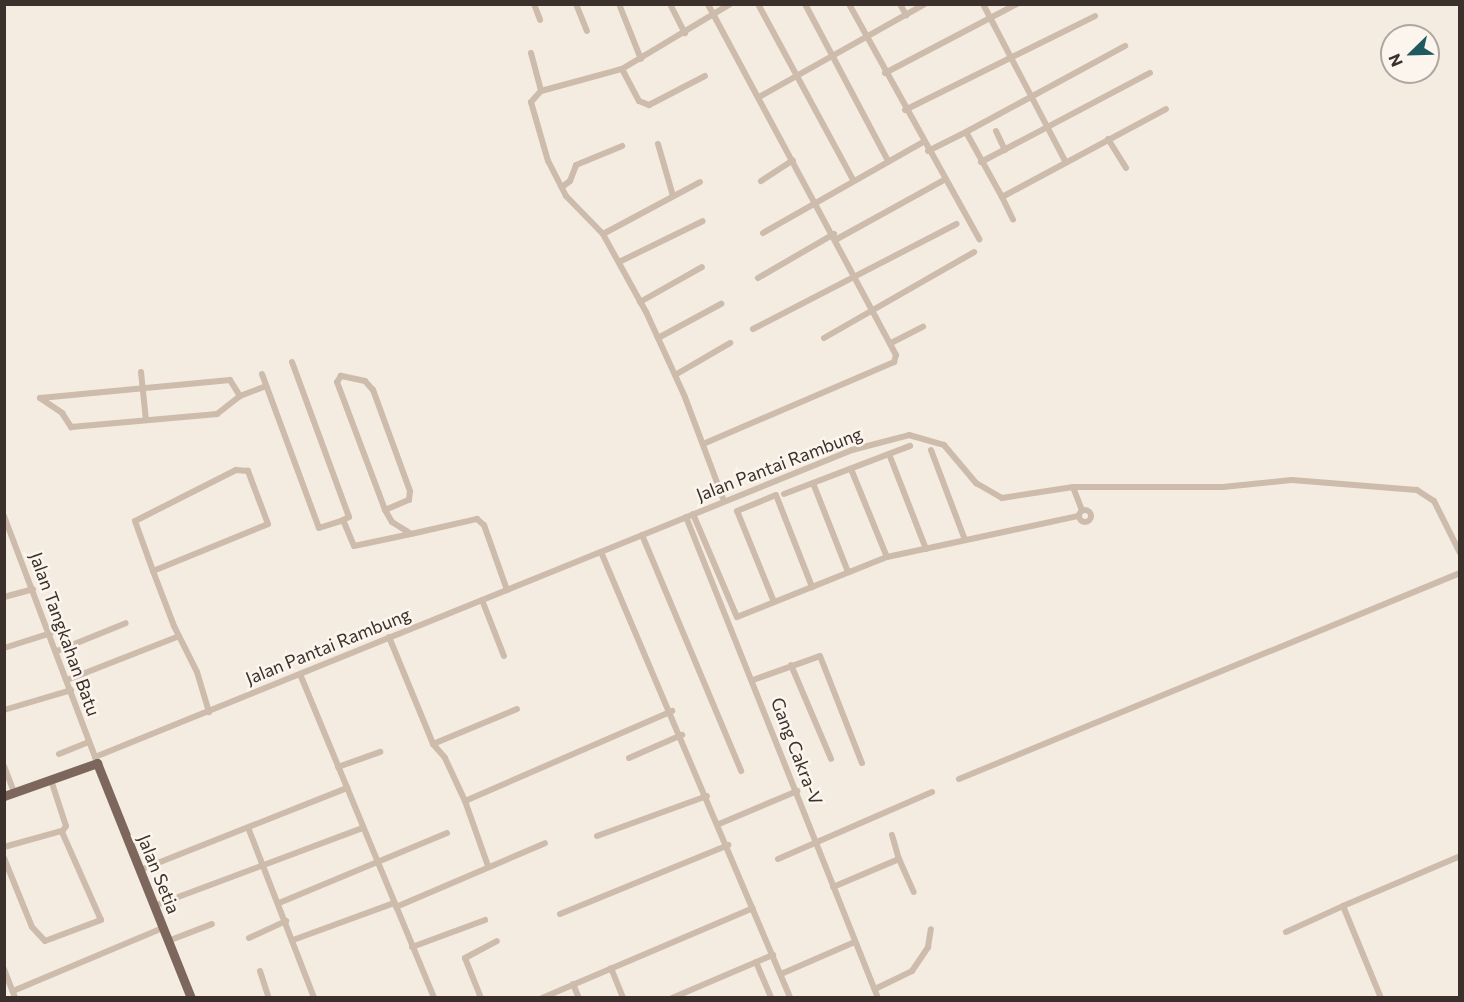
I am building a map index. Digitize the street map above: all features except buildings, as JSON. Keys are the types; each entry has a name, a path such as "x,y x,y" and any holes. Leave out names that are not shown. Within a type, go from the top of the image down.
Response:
{"main road":[{"path":"9,794 51,780 96,760"},
{"name":"Jalan Setia","path":"96,760 191,998"}],"street":[{"path":"534,4 540,20"},
{"path":"576,4 587,31"},
{"path":"619,4 641,59"},
{"path":"670,4 685,33"},
{"path":"703,444 894,362 891,343 875,308 708,4"},
{"path":"724,501 675,375 640,302 603,234 562,187 533,118 531,102 541,91 622,69 730,4"},
{"path":"758,4 853,180"},
{"path":"805,4 888,161"},
{"path":"849,4 905,110 979,239"},
{"path":"900,4 906,15"},
{"path":"759,97 925,4"},
{"path":"983,4 1066,163"},
{"path":"885,73 1017,4"},
{"path":"905,110 1009,55 1095,16"},
{"path":"928,151 1125,46"},
{"path":"531,53 541,91"},
{"path":"622,69 639,101 649,105 705,76"},
{"path":"981,162 1150,73"},
{"path":"1002,197 1166,109"},
{"path":"996,131 1005,150"},
{"path":"966,132 1013,220"},
{"path":"1108,139 1126,168"},
{"path":"763,233 923,142"},
{"path":"658,144 674,196"},
{"path":"562,187 570,182 576,165 622,147"},
{"path":"760,181 793,160"},
{"path":"758,278 944,180"},
{"path":"603,234 700,182"},
{"path":"619,262 703,220"},
{"path":"753,329 855,274 956,224"},
{"path":"824,338 974,252"},
{"path":"640,302 702,267"},
{"path":"657,338 721,304"},
{"path":"891,343 924,327"},
{"path":"675,375 730,343"},
{"path":"262,374 319,528 343,520 349,517 292,362"},
{"path":"141,372 146,420"},
{"path":"385,510 410,500 410,491 369,384 341,376 337,382 385,510 401,531 411,534"},
{"path":"240,396 230,380 40,398 62,413 71,427 217,414 240,396 266,386"},
{"name":"Jalan Pantai Rambung","path":"96,760 389,637 724,501 852,450 909,435 944,445 976,483 1002,498 1073,487 1223,487 1292,480 1417,490 1434,501 1460,553"},
{"path":"784,494 910,446"},
{"path":"931,450 965,540"},
{"path":"889,454 926,549"},
{"path":"851,469 887,557"},
{"path":"153,571 268,524 248,471 236,470 137,517 153,571 179,636 197,672 209,712"},
{"path":"813,483 848,572"},
{"path":"693,514 737,617 887,557 1080,513 1073,487"},
{"path":"774,602 737,511 776,495 812,586"},
{"name":"Jalan Tangkahan Batu","path":"4,516 51,633 96,760"},
{"name":"Gang Cakra-V","path":"686,517 878,998"},
{"path":"343,520 357,548 477,519 483,525 507,590"},
{"path":"642,535 741,771"},
{"path":"601,552 672,711 790,998"},
{"path":"959,779 1460,573"},
{"path":"4,597 33,589"},
{"path":"482,600 504,656"},
{"path":"57,651 126,623"},
{"path":"4,648 51,633"},
{"path":"67,680 179,636"},
{"path":"389,637 433,744 446,758 465,801 488,866"},
{"path":"753,680 820,656 862,763"},
{"path":"791,665 831,759"},
{"path":"300,674 434,998"},
{"path":"4,710 71,690"},
{"path":"433,744 517,709"},
{"path":"465,801 672,711"},
{"path":"629,758 682,735"},
{"path":"59,754 89,742"},
{"path":"338,767 380,752"},
{"path":"4,766 9,794"},
{"path":"4,846 61,831 66,826 51,780"},
{"path":"140,870 249,830 347,788"},
{"path":"719,824 796,791"},
{"path":"778,859 817,845 932,792"},
{"path":"597,836 707,796"},
{"path":"154,906 363,828"},
{"path":"249,830 314,998"},
{"path":"4,858 32,927 45,941 100,921 61,831"},
{"path":"279,903 447,834"},
{"path":"892,835 899,859 914,892"},
{"path":"293,939 395,905 545,843"},
{"path":"560,914 728,845"},
{"path":"1286,932 1460,856"},
{"path":"833,887 899,859"},
{"path":"1343,906 1381,998"},
{"path":"542,998 753,908"},
{"path":"412,947 485,920"},
{"path":"249,938 286,921"},
{"path":"168,941 212,924"},
{"path":"4,969 14,994 163,928"},
{"path":"874,989 912,971 928,947 931,929"},
{"path":"481,998 465,958 497,941"},
{"path":"781,975 855,942"},
{"path":"672,998 773,955"},
{"path":"756,962 771,998"},
{"path":"610,968 623,998"},
{"path":"260,971 270,998"},
{"path":"573,984 579,998"}]}
